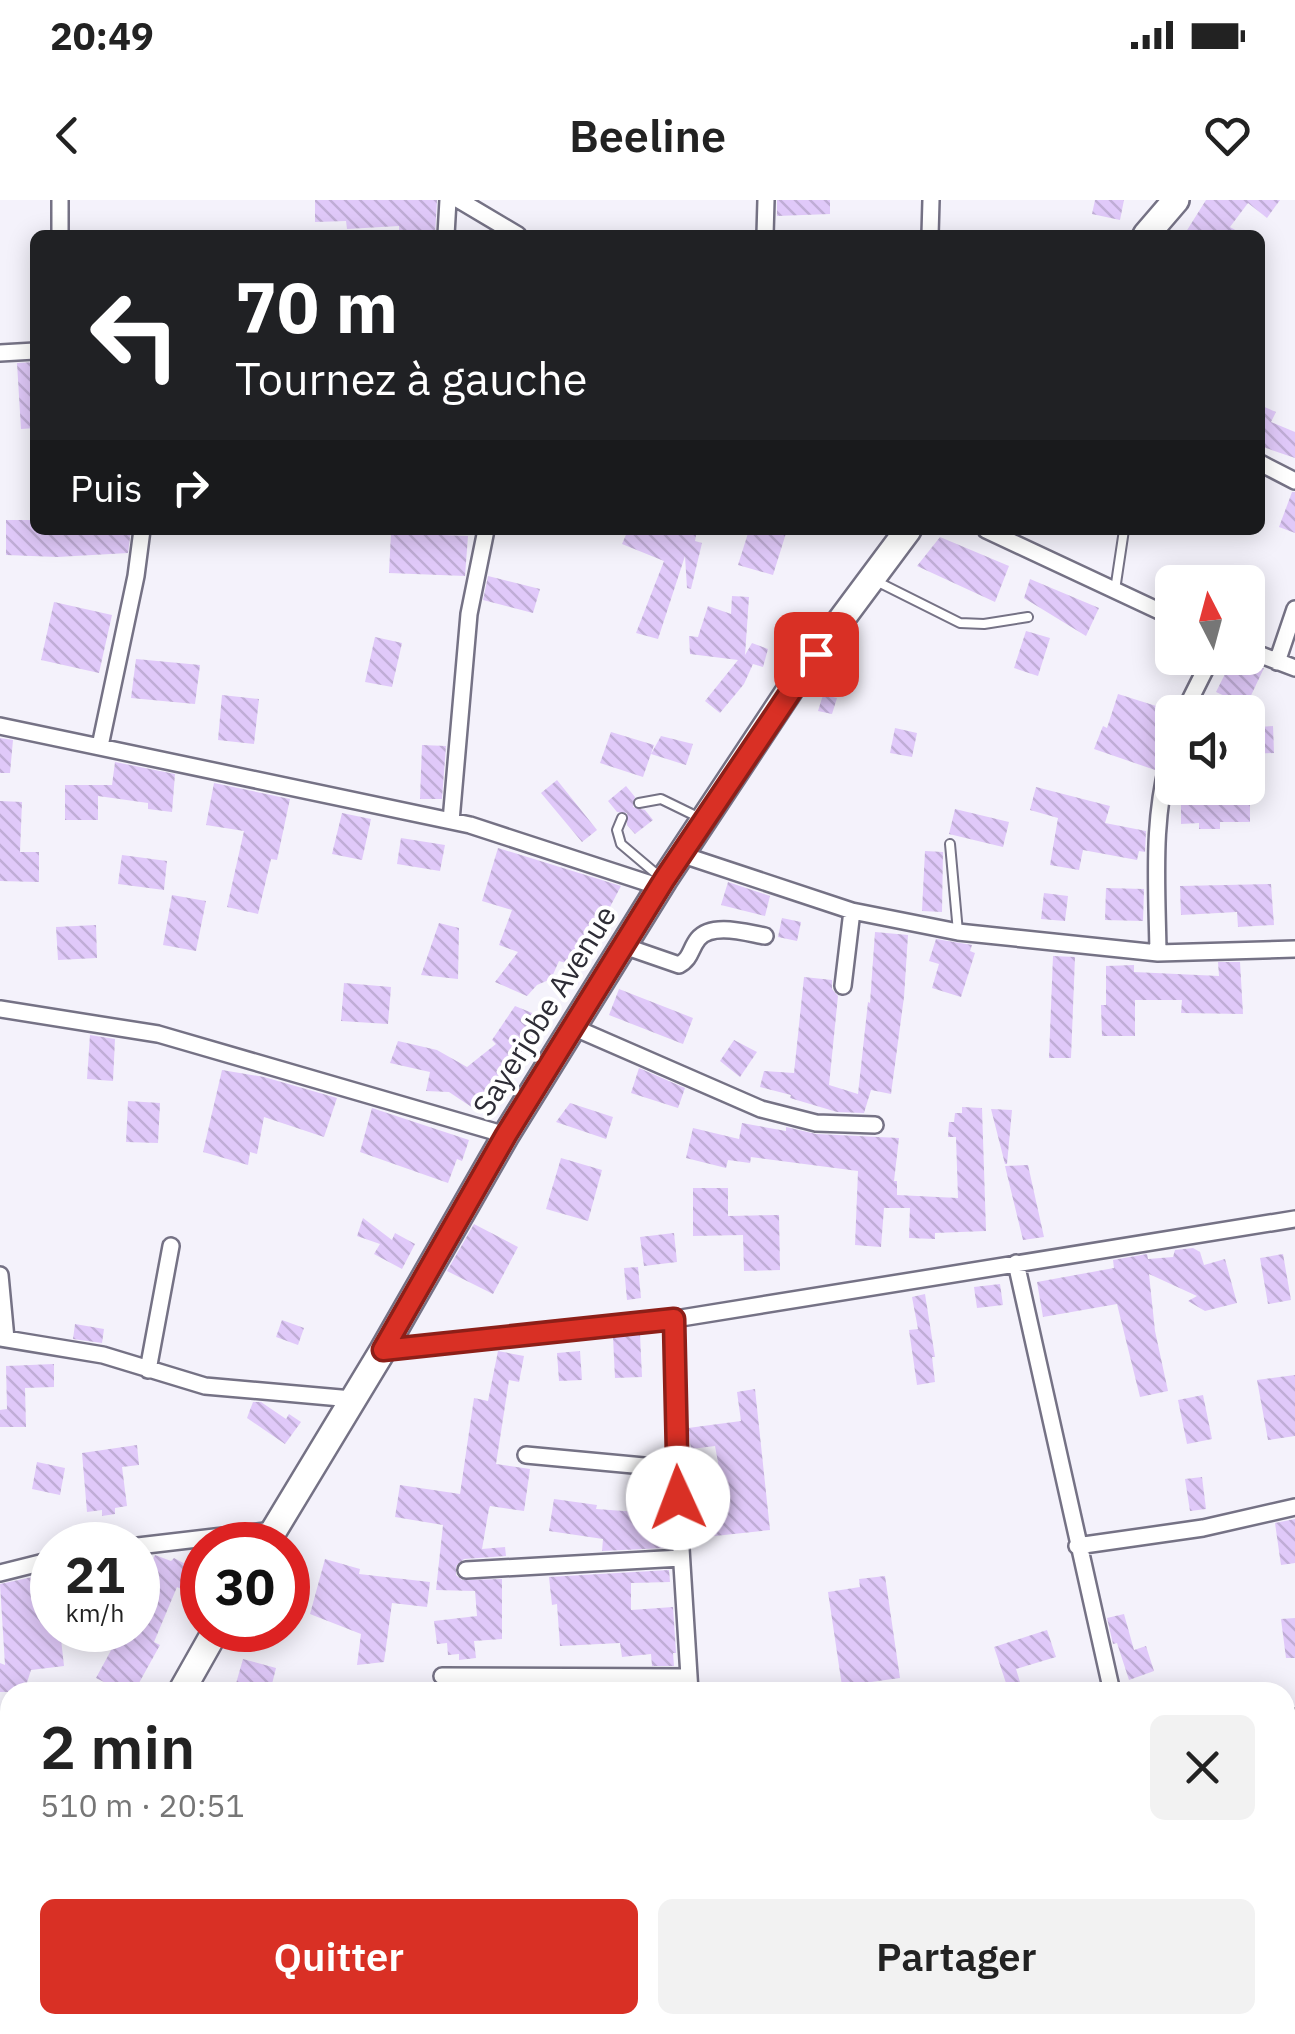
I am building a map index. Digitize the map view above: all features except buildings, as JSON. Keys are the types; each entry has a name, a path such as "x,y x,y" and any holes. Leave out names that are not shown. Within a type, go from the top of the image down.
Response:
{"main road":[{"path":"1150,230 1176,200"},
{"name":"Sayerjobe Avenue","path":"279,1522 506,1135 680,854 797,679 904,535"},
{"path":"186,1682 203,1652"}],"street":[{"path":"60,200 60,230"},
{"path":"446,230 448,200"},
{"path":"459,200 510,230"},
{"path":"765,230 766,200"},
{"path":"930,200 930,230"},
{"path":"0,353 30,351"},
{"path":"1265,466 1295,482"},
{"path":"100,746 141,535"},
{"path":"451,821 469,614 485,535"},
{"path":"997,535 1155,609"},
{"path":"1277,662 1295,610"},
{"path":"1265,657 1295,668"},
{"path":"0,726 451,821 662,883"},
{"path":"1158,953 1156,835 1160,805"},
{"path":"680,854 852,911 958,932 1158,953 1295,949"},
{"path":"843,986 852,911"},
{"path":"624,946 678,966 687,961 697,940 706,932 728,930 765,936"},
{"path":"0,1010 158,1034 506,1135"},
{"path":"575,1028 762,1109 816,1123 875,1125"},
{"path":"383,1350 674,1319 1295,1218"},
{"path":"148,1370 172,1246"},
{"path":"1016,1263 1110,1682"},
{"path":"0,1275 3,1339 102,1354 206,1386 352,1399"},
{"path":"674,1319 676,1469 689,1682"},
{"path":"526,1456 676,1469"},
{"path":"1077,1546 1203,1528 1295,1507"},
{"path":"466,1570 681,1558"},
{"path":"0,1573 30,1566"},
{"path":"442,1676 607,1682"}],"lane":[{"path":"1115,590 1123,535"},
{"path":"872,578 960,623 984,624 1028,617"},
{"path":"639,803 660,799 703,819"},
{"path":"622,818 616,830 621,844 662,883"},
{"path":"950,844 958,932"}],"route":[{"path":"678,1498 674,1319 383,1350 506,1135 664,880 816,654"}]}
